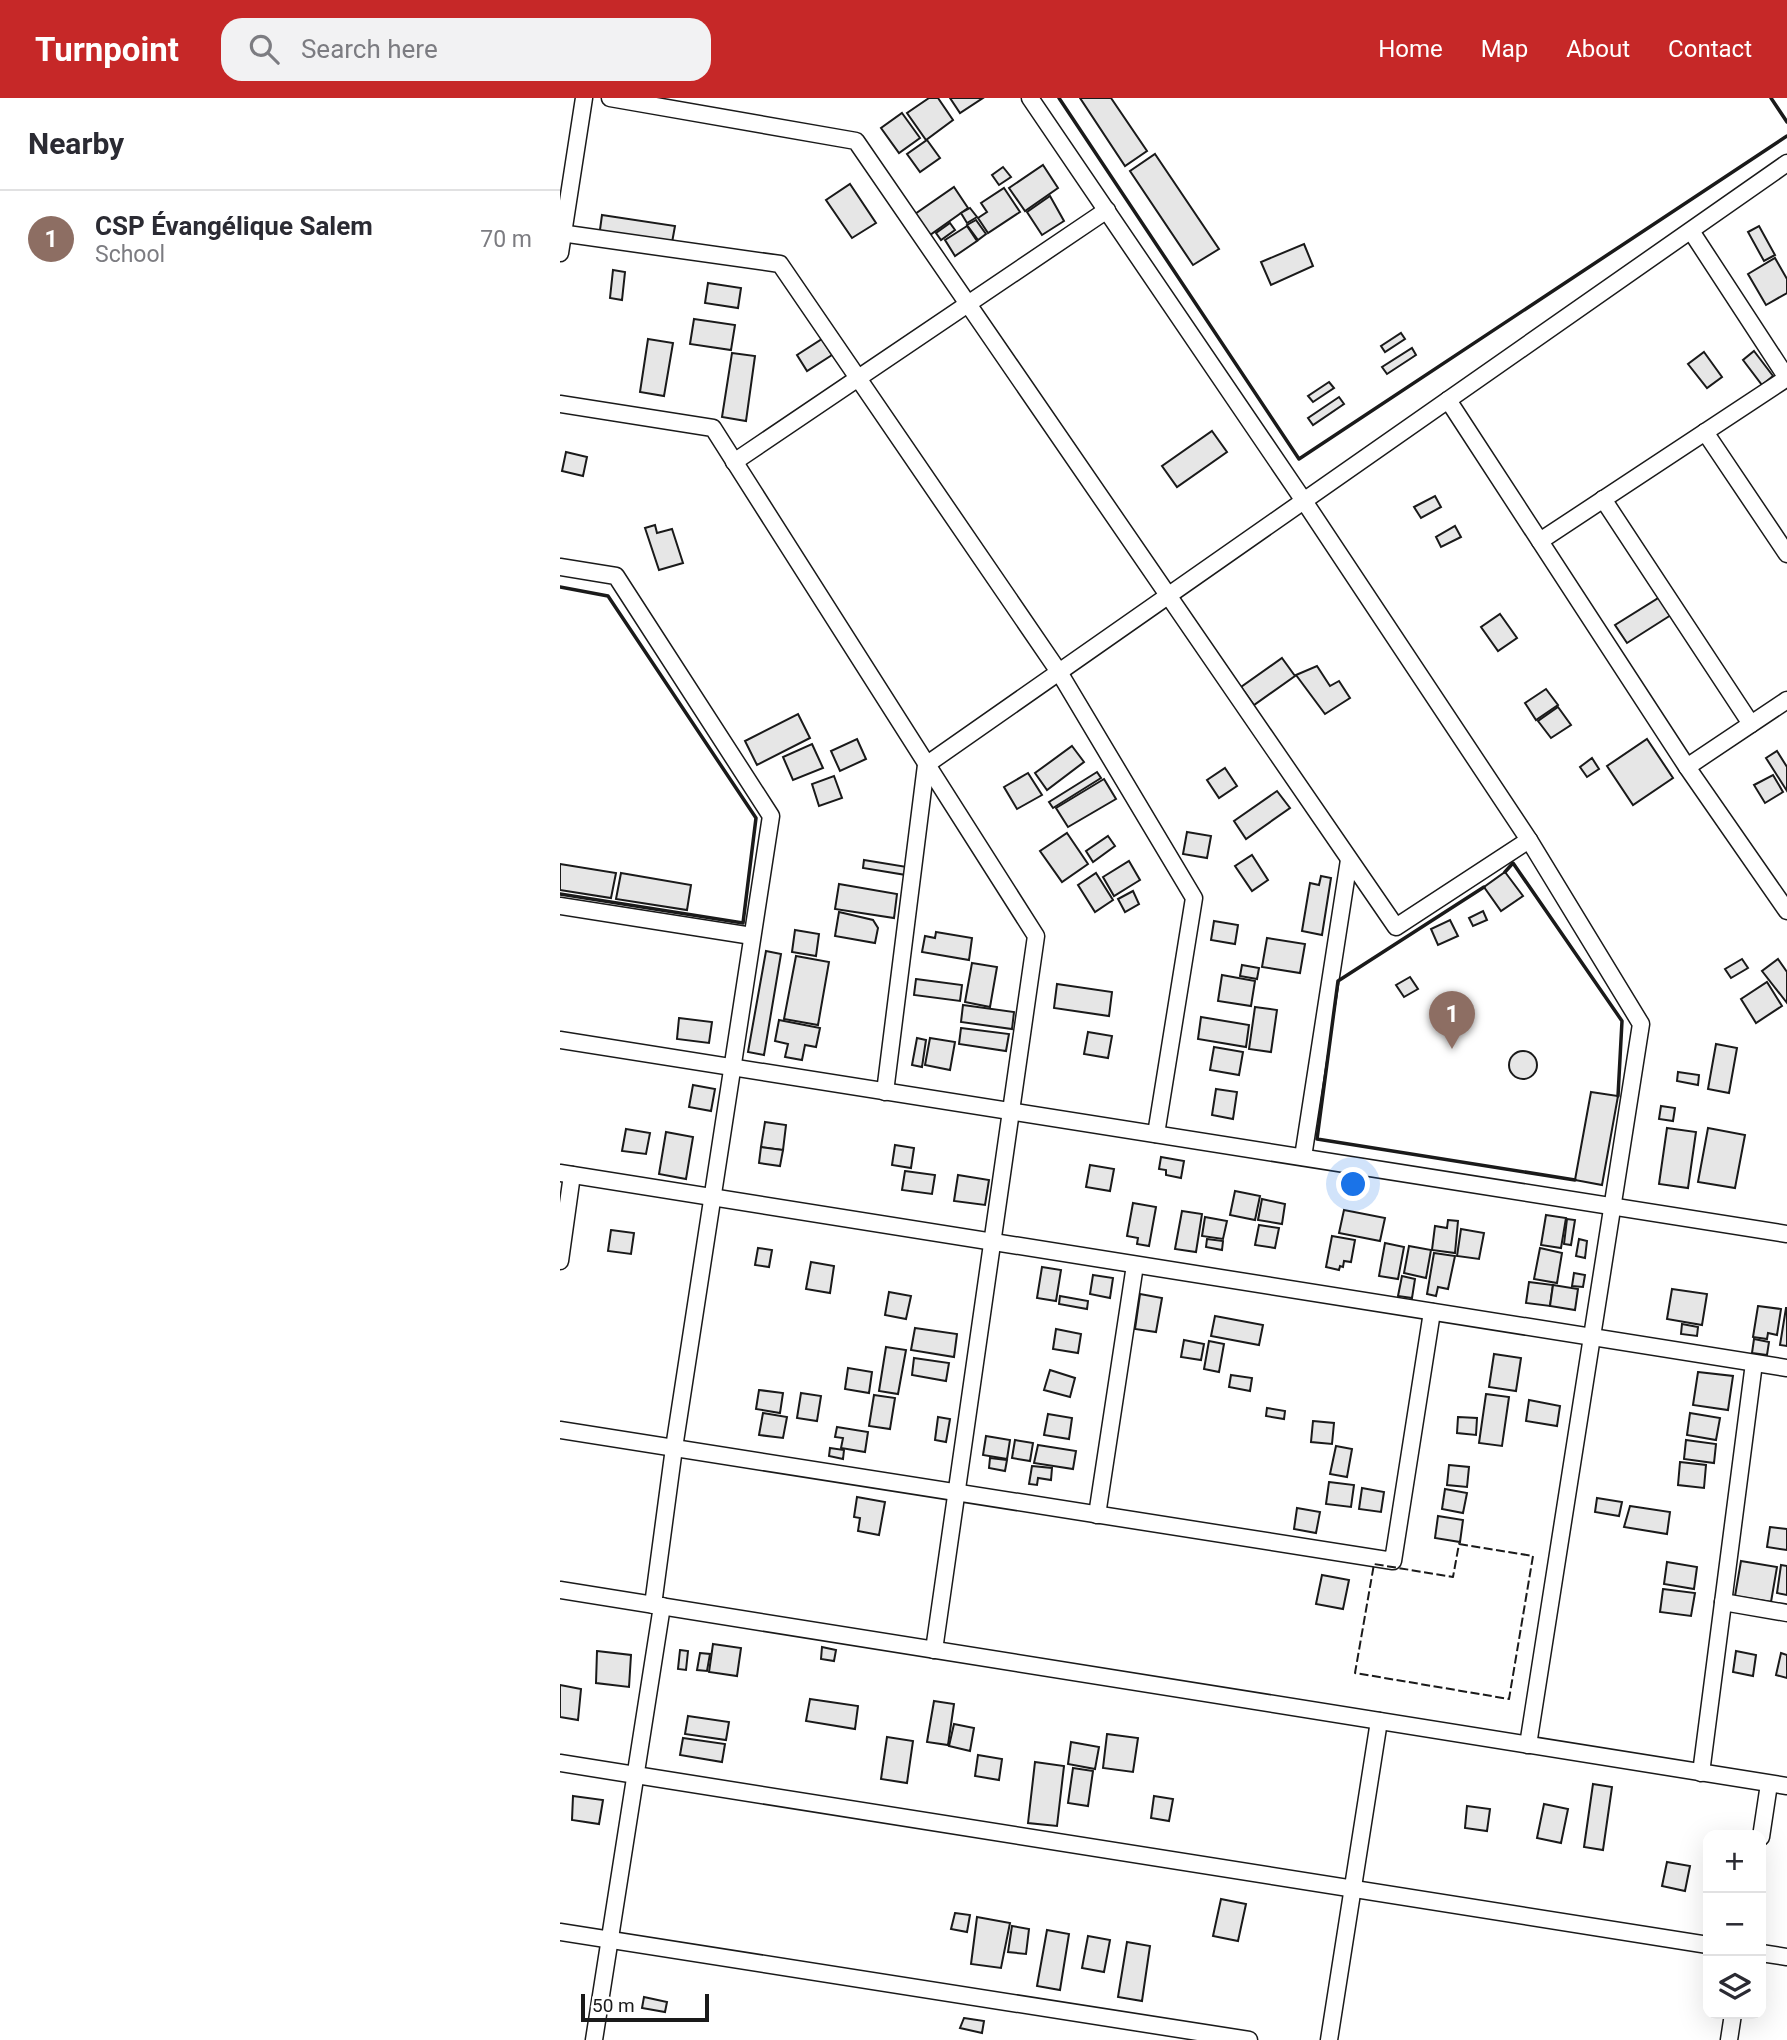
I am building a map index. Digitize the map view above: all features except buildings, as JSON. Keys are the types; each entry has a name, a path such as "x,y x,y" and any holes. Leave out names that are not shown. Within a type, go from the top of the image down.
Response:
{"street":[{"path":"560,253 584,98"},
{"path":"610,98 856,141 1395,927 1529,840"},
{"path":"1030,98 1304,501 1529,840 1641,1024 1528,1745"},
{"path":"885,1092 926,765 1787,163"},
{"path":"734,462 1107,210"},
{"path":"1539,541 1787,378 1690,231"},
{"path":"561,234 780,264 1059,672 1194,898 1156,1134"},
{"path":"1448,400 1687,767 1786,907"},
{"path":"560,404 713,428 1036,936 934,1650"},
{"path":"1705,432 1787,554"},
{"path":"1603,499 1751,724"},
{"path":"560,567 616,576 771,816 674,1448 635,1775 594,2040"},
{"path":"1687,767 1787,700"},
{"path":"1303,1157 1349,860"},
{"path":"560,906 752,936"},
{"path":"560,1040 1787,1234"},
{"path":"560,1261 566,1174 1787,1368"},
{"path":"1097,1515 1135,1265"},
{"path":"560,1430 1393,1561 1432,1312"},
{"path":"1701,1773 1754,1363"},
{"path":"560,1590 1787,1786"},
{"path":"1723,1602 1787,1613"},
{"path":"1329,2040 1379,1721"},
{"path":"560,1763 1703,1944"},
{"path":"1762,1830 1769,1784"},
{"path":"560,1932 1248,2040"},
{"path":"1766,1954 1787,1957"},
{"path":"1729,2040 1732,2019"}],"fence":[{"path":"1459,1544 1533,1556 1509,1699 1355,1673 1374,1564 1453,1577 1459,1544"}],"wall":[{"path":"1059,98 1299,459 1787,136"},
{"path":"1771,98 1787,122"},
{"path":"560,587 608,596 756,818 743,923 560,894"},
{"path":"1505,872 1513,863 1622,1021 1618,1096"},
{"path":"1484,887 1338,981 1317,1139 1575,1180"}],"place":[{"name":"CSP Évangélique Salem","path":"1452,1049"}]}
